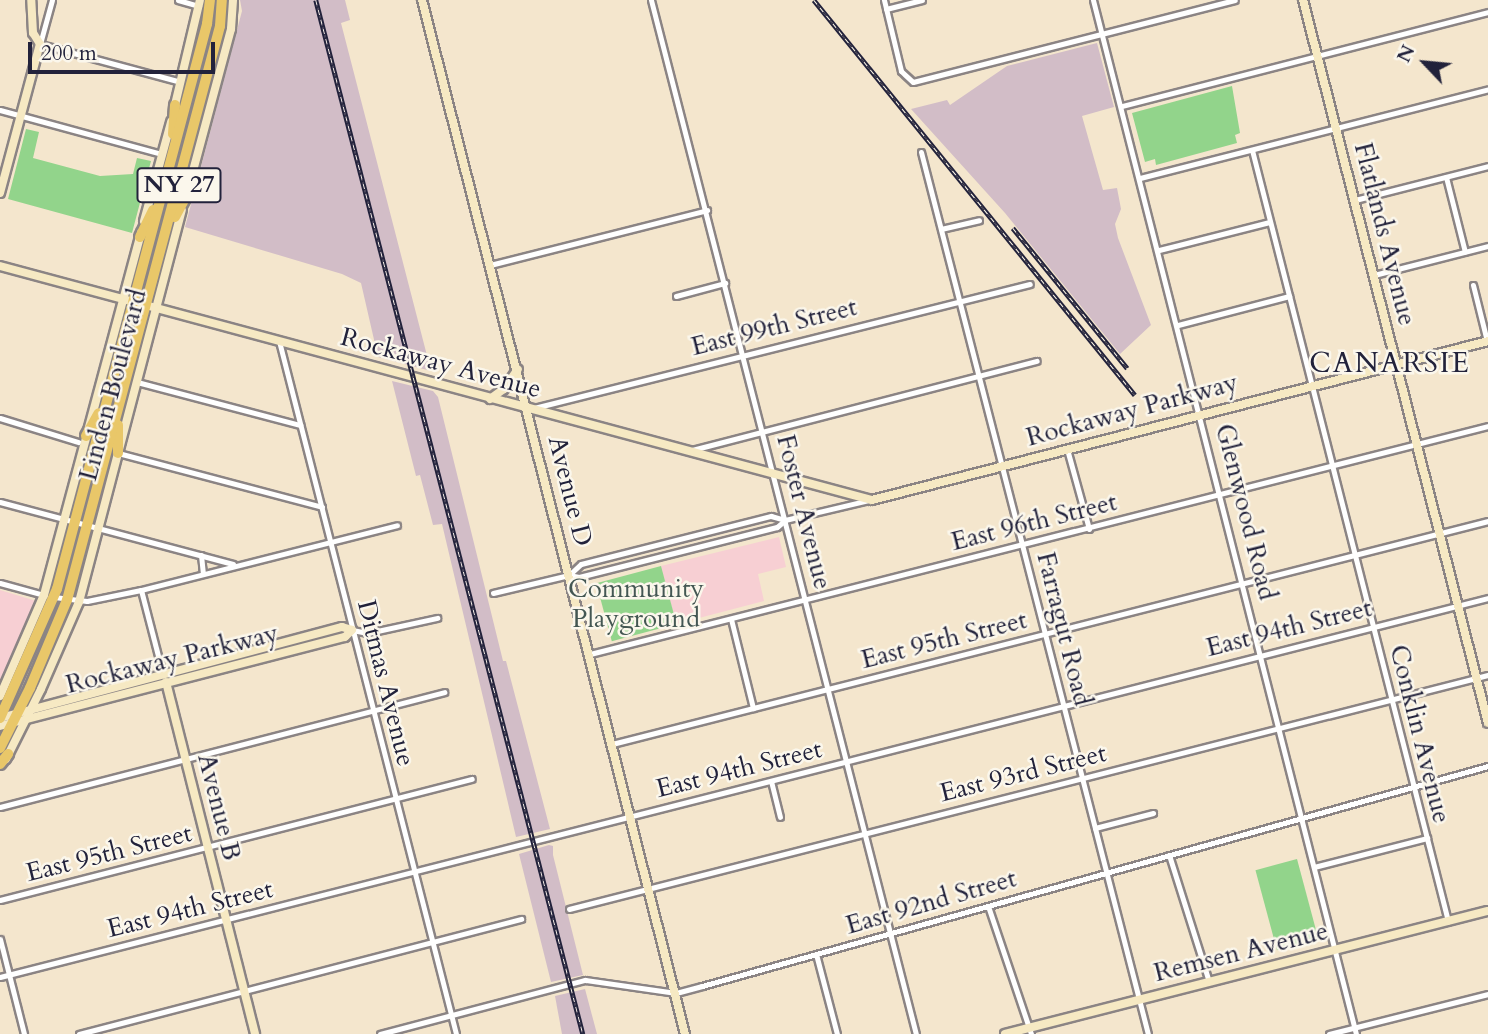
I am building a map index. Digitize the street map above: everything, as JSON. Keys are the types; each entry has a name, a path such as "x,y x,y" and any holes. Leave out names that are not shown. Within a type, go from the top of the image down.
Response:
{"highway":[{"name":"Linden Boulevard","path":"0,718 49,596 69,520 107,398 128,300 163,188 166,157 205,4"},
{"name":"Linden Boulevard","path":"0,766 4,751 73,601 93,527 118,410 151,307 164,238 226,8"},
{"path":"166,157 175,106"},
{"path":"140,237 163,188"},
{"path":"164,238 187,194"},
{"path":"82,439 107,398"},
{"path":"118,410 118,453"}],"street":[{"path":"31,0 33,33 40,44 181,82"},
{"path":"0,189 52,0"},
{"path":"178,0 226,8"},
{"name":"Linden Boulevard","path":"93,527 118,453 137,382 151,307 187,194 226,8 233,0"},
{"name":"Avenue D","path":"422,0 685,1034"},
{"name":"Foster Avenue","path":"651,0 726,283 916,1034"},
{"path":"884,0 901,71 913,82 1235,0"},
{"path":"886,9 922,0"},
{"name":"Glenwood Road","path":"1093,0 1281,727 1355,1031"},
{"name":"Flatlands Avenue","path":"1303,0 1488,723"},
{"path":"175,106 205,4"},
{"path":"1122,106 1488,12"},
{"path":"1140,178 1488,89"},
{"path":"0,110 166,157"},
{"name":"Conklin Avenue","path":"1252,150 1448,921"},
{"name":"Farragut Road","path":"921,152 1147,1034"},
{"name":"Linden Boulevard","path":"69,520 82,439 128,300 140,237 166,157"},
{"path":"1354,200 1488,166"},
{"path":"1446,177 1465,252"},
{"path":"490,265 707,210"},
{"path":"941,229 979,220"},
{"path":"1159,250 1270,222"},
{"path":"1374,275 1488,246"},
{"name":"Rockaway Avenue","path":"0,266 872,500"},
{"path":"676,296 726,283"},
{"name":"East 99th Street","path":"528,409 1030,284"},
{"path":"1473,285 1487,341"},
{"path":"1178,325 1289,296"},
{"name":"Ditmas Avenue","path":"279,341 456,1034"},
{"name":"Rockaway Parkway","path":"493,593 569,575 579,577 750,534 776,527 786,520 1487,341"},
{"path":"689,451 1037,362"},
{"path":"490,399 504,389 518,369"},
{"path":"137,382 300,425"},
{"path":"0,418 82,439"},
{"name":"East 96th Street","path":"590,654 1488,426"},
{"path":"1067,449 1089,529"},
{"path":"118,453 322,507"},
{"path":"0,502 236,564"},
{"name":"Rockaway Parkway","path":"569,575 581,564 771,516 786,520"},
{"name":"East 95th Street","path":"612,744 1488,521"},
{"path":"0,583 73,601 141,590 397,525"},
{"path":"201,555 203,573"},
{"name":"Avenue B","path":"141,590 255,1034"},
{"name":"Linden Boulevard","path":"0,696 49,596"},
{"name":"East 94th Street","path":"0,977 1488,598"},
{"name":"Linden Boulevard","path":"32,708 73,601"},
{"name":"Rockaway Parkway","path":"0,718 19,718 32,708 345,637 352,630 368,633 437,618"},
{"path":"731,619 753,708"},
{"name":"East 93rd Street","path":"569,909 1488,675"},
{"name":"Rockaway Parkway","path":"0,726 19,718 164,678"},
{"path":"0,807 444,692"},
{"name":"East 92nd Street","path":"380,1034 585,980 676,993 1488,766"},
{"name":"East 95th Street","path":"0,900 472,779"},
{"path":"771,780 780,817"},
{"path":"1095,828 1153,813"},
{"path":"1314,867 1427,838"},
{"path":"1169,855 1209,982"},
{"path":"988,906 1030,1031"},
{"name":"Remsen Avenue","path":"1005,1034 1030,1031 1139,1000 1488,911"},
{"path":"79,1034 521,919"},
{"path":"0,939 24,1034"},
{"path":"816,954 837,1034"},
{"path":"1329,1034 1355,1031 1488,994"}],"shaded area":[{"path":"240,0 345,0 350,20 341,23 431,371 378,357 361,283 342,274 185,227 242,11"},
{"path":"1097,43 1114,107 1082,116 1103,190 1117,188 1121,209 1115,224 1118,238 1151,325 1120,354 1005,213 911,109 947,100 950,105 1007,66"},
{"path":"392,381 433,391 438,397 503,661 506,661 550,829 516,837 442,524 433,525 420,475 416,476"},
{"path":"779,537 786,567 758,574 764,601 676,624 661,566"},
{"path":"0,590 36,601 0,683"},
{"path":"553,846 583,975 551,982 519,854"},
{"path":"585,989 597,1034 562,1034 555,996"}],"green space":[{"path":"1232,86 1240,133 1235,135 1237,143 1156,165 1155,159 1145,162 1132,113"},
{"path":"26,129 39,132 33,158 100,176 133,174 137,158 151,161 132,233 8,199"},
{"name":"Community Playground","path":"661,566 677,624 612,641 596,583"},
{"path":"1297,859 1318,939 1277,950 1255,870"}],"railway":[{"path":"316,0 583,1034"},
{"path":"814,0 1135,395"},
{"path":"1013,228 1127,368"}],"district":[{"name":"CANARSIE","path":"1390,363"}]}
